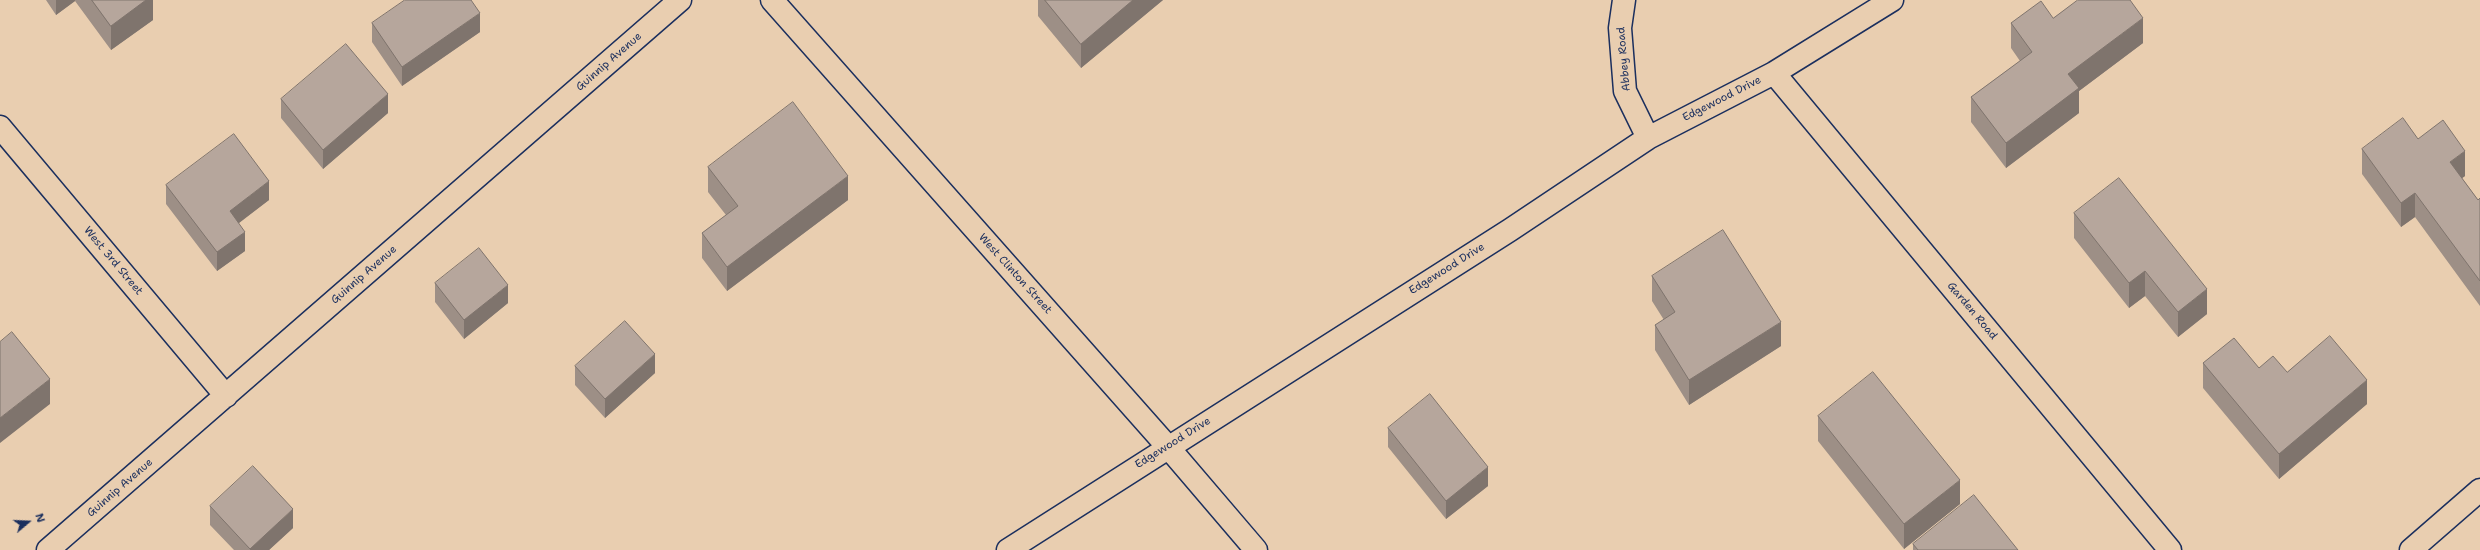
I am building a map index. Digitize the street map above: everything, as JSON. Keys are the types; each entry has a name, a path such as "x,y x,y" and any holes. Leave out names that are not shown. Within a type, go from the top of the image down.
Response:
{"street":[{"name":"Guinnip Avenue","path":"48,550 680,0"},
{"name":"West Clinton Street","path":"772,0 1168,447 1256,550"},
{"name":"Abbey Road","path":"1624,0 1620,28 1625,91 1648,138"},
{"name":"Edgewood Drive","path":"1008,550 1510,230 1648,138 1774,73 1892,0"},
{"name":"Garden Road","path":"1774,73 2170,550"},
{"name":"West 3rd Street","path":"0,127 226,396"},
{"path":"2411,550 2480,490"}],"building":[{"path":"92,0 146,0 111,26"},
{"path":"405,0 471,0 480,13 402,67 372,23"},
{"path":"1045,0 1133,0 1081,44"},
{"path":"2078,0 2130,0 2143,18 2068,74 2079,88 2006,143 1971,97 2032,52 2011,23 2041,1 2053,18"},
{"path":"346,44 388,94 323,150 281,99"},
{"path":"793,102 848,176 727,267 702,233 738,206 708,167"},
{"path":"2403,118 2418,139 2443,120 2465,151 2450,162 2478,200 2480,198 2480,281 2415,193 2401,203 2362,149"},
{"path":"234,134 269,181 230,211 245,232 217,252 166,185"},
{"path":"2119,178 2207,289 2178,312 2145,271 2129,283 2074,213"},
{"path":"1723,230 1781,322 1689,380 1655,325 1675,312 1652,276"},
{"path":"479,248 508,285 464,320 435,283"},
{"path":"625,321 655,354 605,399 575,366"},
{"path":"12,332 50,379 0,418 0,342"},
{"path":"2330,336 2367,380 2279,454 2203,363 2234,338 2259,368 2273,356 2287,372"},
{"path":"1873,372 1960,480 1904,524 1818,416"},
{"path":"1430,394 1488,467 1446,501 1388,428"},
{"path":"253,466 293,509 250,549 210,506"},
{"path":"1974,495 2018,550 1918,550 1913,544"}]}
